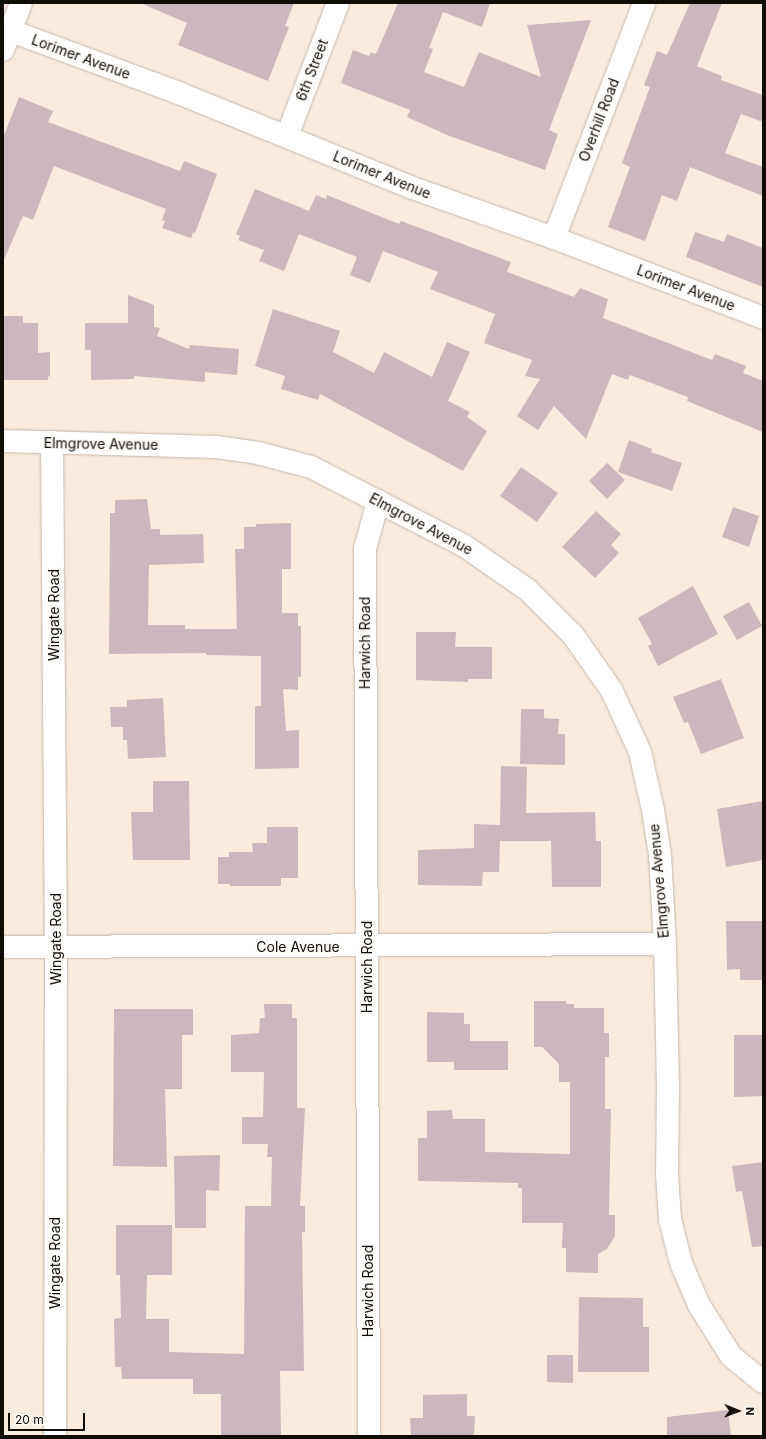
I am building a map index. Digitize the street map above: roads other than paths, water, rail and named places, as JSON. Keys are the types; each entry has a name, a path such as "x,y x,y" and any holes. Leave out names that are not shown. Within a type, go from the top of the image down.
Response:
{"street":[{"path":"5,36 21,3"},
{"name":"6th Street","path":"287,136 338,3"},
{"name":"Overhill Road","path":"554,238 644,3"},
{"name":"Lorimer Avenue","path":"5,36 287,136 410,187 554,238 763,318"},
{"name":"Elmgrove Avenue","path":"3,441 217,447 258,454 311,467 463,544 528,590 573,635 612,691 640,752 653,810 660,855 665,944 668,1085 667,1174 670,1219 681,1263 699,1305 731,1356 763,1382"},
{"name":"Wingate Road","path":"52,442 56,947 55,1436"},
{"name":"Harwich Road","path":"369,1436 365,549 378,501"},
{"name":"Cole Avenue","path":"3,947 367,947 665,944"}]}
